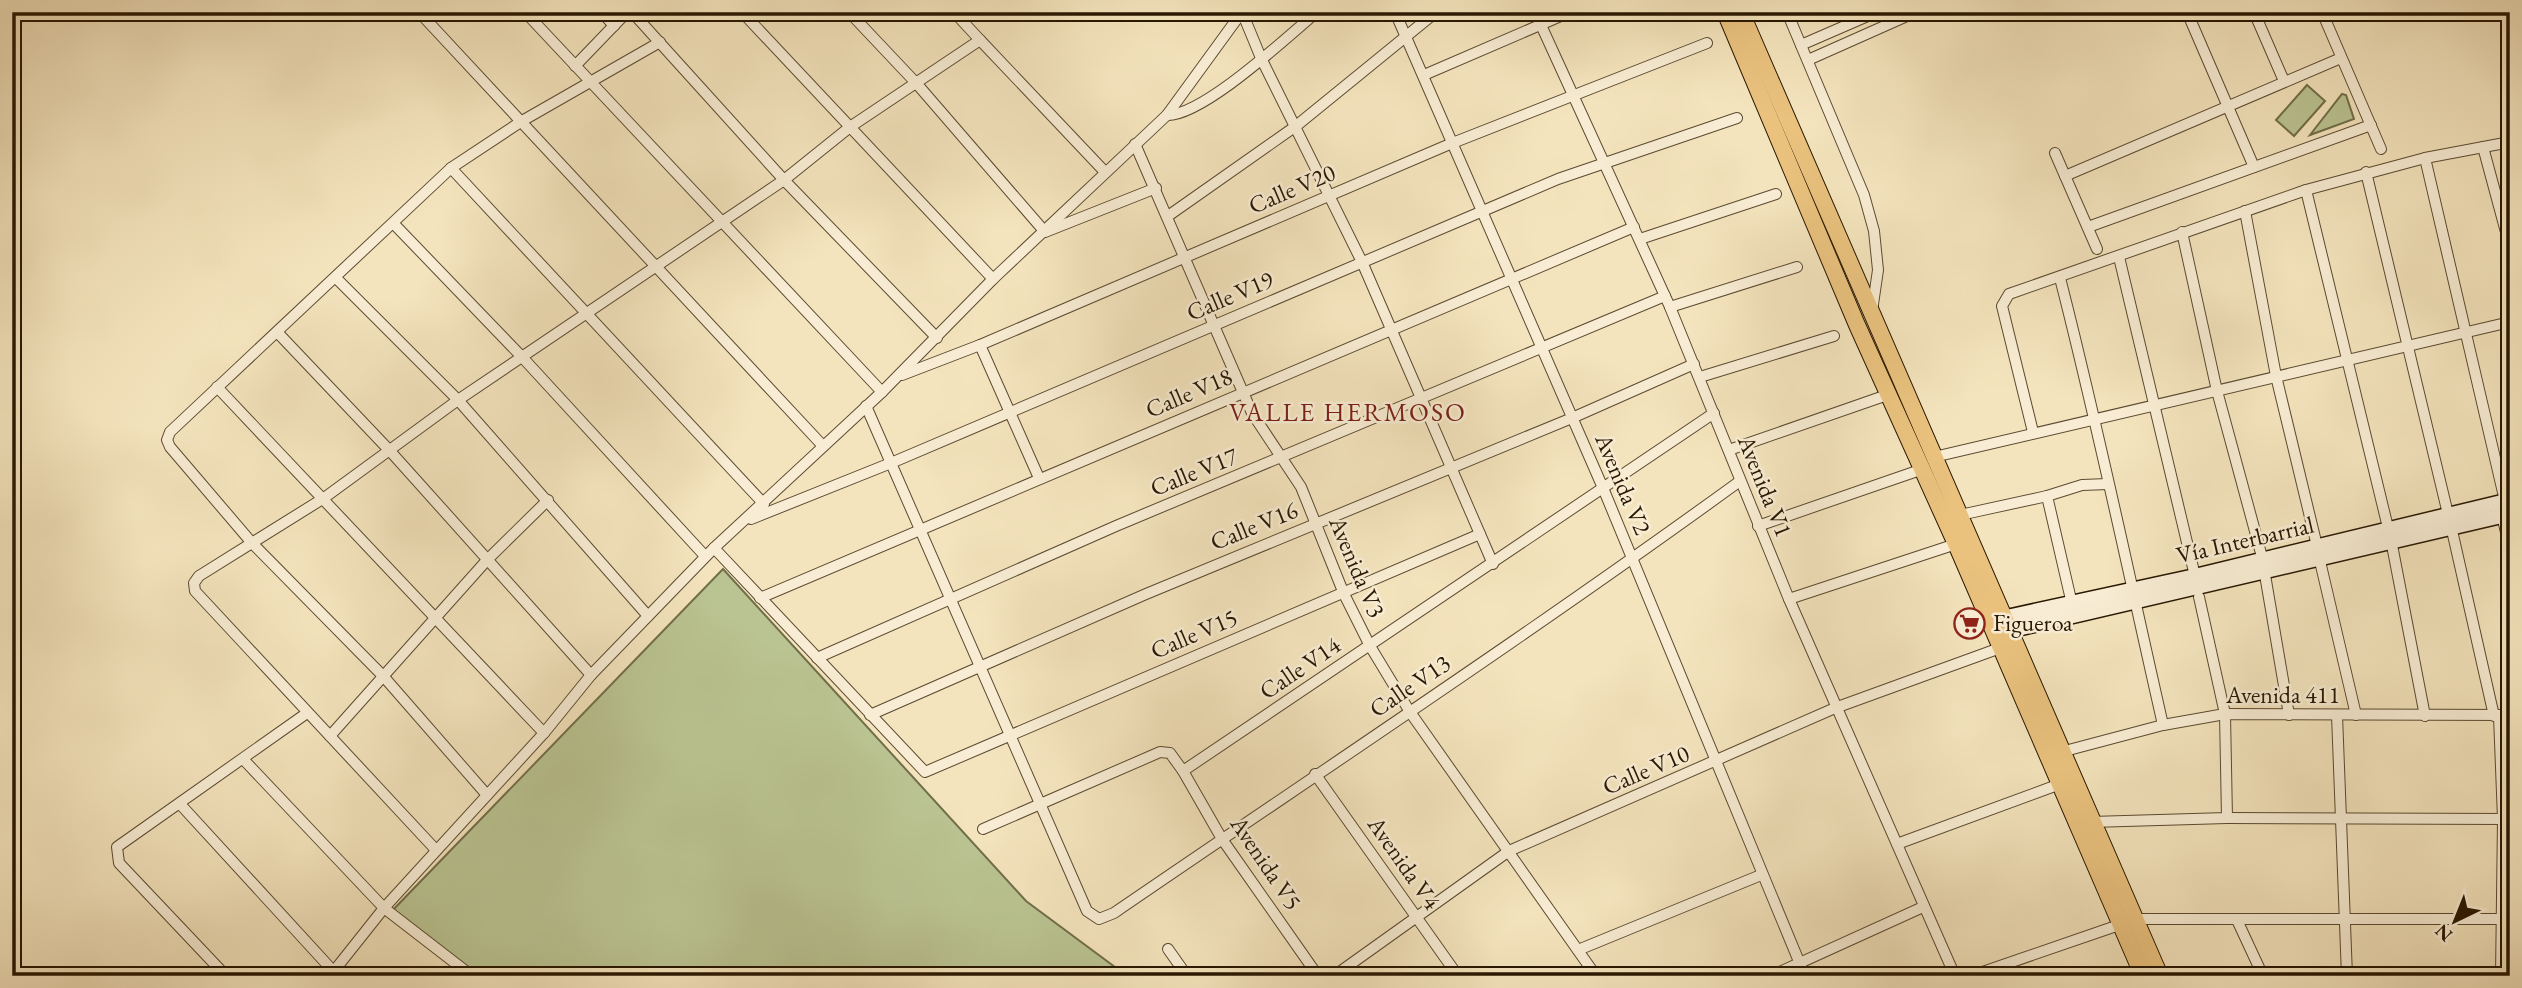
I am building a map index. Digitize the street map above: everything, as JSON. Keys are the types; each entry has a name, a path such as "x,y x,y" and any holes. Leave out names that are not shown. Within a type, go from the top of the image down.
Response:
{"main road":[{"path":"1725,12 1857,325 1890,394 1960,515 2000,631 2060,784 2129,922 2160,976"},
{"path":"1741,12 1871,315 1929,463 1956,544 2061,752 2091,822 2129,922 2143,976"},
{"name":"Vía Interbarrial","path":"2000,631 2072,604 2135,595 2195,576 2318,552 2507,508"},
{"name":"Vía Interbarrial","path":"2000,631 2263,563"}],"street":[{"path":"419,12 519,123 823,446"},
{"path":"525,12 882,392"},
{"path":"602,12 614,26"},
{"path":"575,66 630,12 785,180 937,338"},
{"path":"742,12 993,279"},
{"path":"849,12 917,84 1045,232"},
{"path":"954,12 1105,172"},
{"path":"1242,12 1261,58 1362,262 1493,564"},
{"path":"180,804 332,974 384,908 544,733 591,675 705,556 882,392 993,279 1167,114 1242,12"},
{"path":"1167,114 1186,112 1261,58 1317,12"},
{"name":"Avenida V2","path":"1395,12 1424,75 1450,144 1603,488 1714,763 1805,976"},
{"path":"1168,216 1296,126 1436,12"},
{"name":"Avenida V1","path":"1535,12 1670,307 1789,599 1955,976"},
{"path":"1424,75 1570,12"},
{"path":"1787,12 1864,195 1874,231 1878,270 1871,315"},
{"path":"1801,45 1877,12"},
{"path":"1808,60 1916,12"},
{"path":"2188,12 2254,167"},
{"path":"2254,12 2284,81"},
{"path":"2322,12 2381,149"},
{"path":"436,850 195,592 194,583 199,576 324,498 458,400 785,180 850,127 980,40"},
{"path":"487,794 384,677 252,543 170,447 167,440 170,432 451,168 519,123 660,42"},
{"name":"Calle V20","path":"895,378 980,345 1450,144 1707,43"},
{"path":"2065,176 2228,104 2341,58"},
{"name":"Calle V19","path":"744,522 891,463 1480,212 1604,163 1737,118"},
{"path":"2088,227 2371,125"},
{"path":"2033,432 2002,306 2009,294 2306,190 2425,158 2510,142"},
{"name":"Avenida V3","path":"1135,144 1243,393 1262,431 1297,478 1344,594 1370,646 1410,712 1596,976"},
{"path":"2483,147 2510,247"},
{"path":"2055,153 2097,249"},
{"path":"2425,158 2468,332 2507,508 2510,550"},
{"path":"451,168 589,313 764,504"},
{"path":"2366,172 2406,347 2501,716 2507,819 2501,976"},
{"path":"1045,232 1156,188"},
{"path":"2306,190 2389,534 2425,716"},
{"path":"1640,239 1776,194"},
{"path":"2245,211 2276,376 2356,715"},
{"path":"394,224 523,358 705,556"},
{"name":"Calle V18","path":"760,598 1634,227"},
{"path":"2182,232 2217,391 2263,563 2290,715"},
{"path":"2119,257 2195,576"},
{"path":"1670,307 1797,267"},
{"path":"336,278 458,400 648,616"},
{"path":"2060,278 2096,418 2108,484 2163,725"},
{"name":"Calle V17","path":"817,658 1665,296"},
{"path":"1758,526 1929,463 2033,432 2510,322"},
{"path":"277,332 390,451 591,675"},
{"path":"1700,377 1834,336"},
{"path":"980,345 1039,478"},
{"name":"Calle V16","path":"870,715 1146,594 1572,418 1694,364"},
{"path":"217,387 544,733"},
{"path":"1728,450 1890,394"},
{"path":"866,407 1041,804"},
{"name":"Calle V14","path":"1183,771 1714,413"},
{"name":"Calle V13","path":"1041,804 1087,911 1099,919 1114,913 1632,559 1740,481"},
{"path":"1960,515 2047,496 2082,485 2108,484"},
{"path":"2047,496 2072,604"},
{"path":"330,736 487,560 548,500"},
{"name":"Calle V15","path":"870,715 925,772 1480,534"},
{"path":"1789,599 1956,544"},
{"path":"714,548 870,715"},
{"path":"2199,597 2225,714 2227,818"},
{"name":"Calle V10","path":"1334,976 1509,851 1714,763 2000,631"},
{"path":"226,976 115,856 122,842 307,713"},
{"name":"Avenida 411","path":"2061,752 2163,725 2225,714 2501,716"},
{"path":"2337,715 2347,976"},
{"path":"983,829 1160,752 1174,757 1183,771"},
{"path":"243,759 384,908 472,976"},
{"name":"Avenida V5","path":"1183,771 1222,839 1318,976"},
{"name":"Avenida V4","path":"1315,774 1458,976"},
{"path":"1898,844 2060,784"},
{"path":"2091,822 2342,817 2507,819"},
{"path":"1578,950 1761,875"},
{"path":"1771,976 1923,907"},
{"path":"1971,976 2129,922 2505,919"},
{"path":"2238,920 2263,976"},
{"path":"1168,949 1187,976"}],"green space":[{"path":"2307,85 2325,101 2294,136 2276,120"},
{"path":"2342,94 2346,95 2354,119 2310,135"},
{"path":"723,569 1026,901 1127,976 473,976 391,912"}],"place":[{"name":"Figueroa","path":"1970,623"}],"district":[{"name":"VALLE HERMOSO","path":"1348,412"}]}
